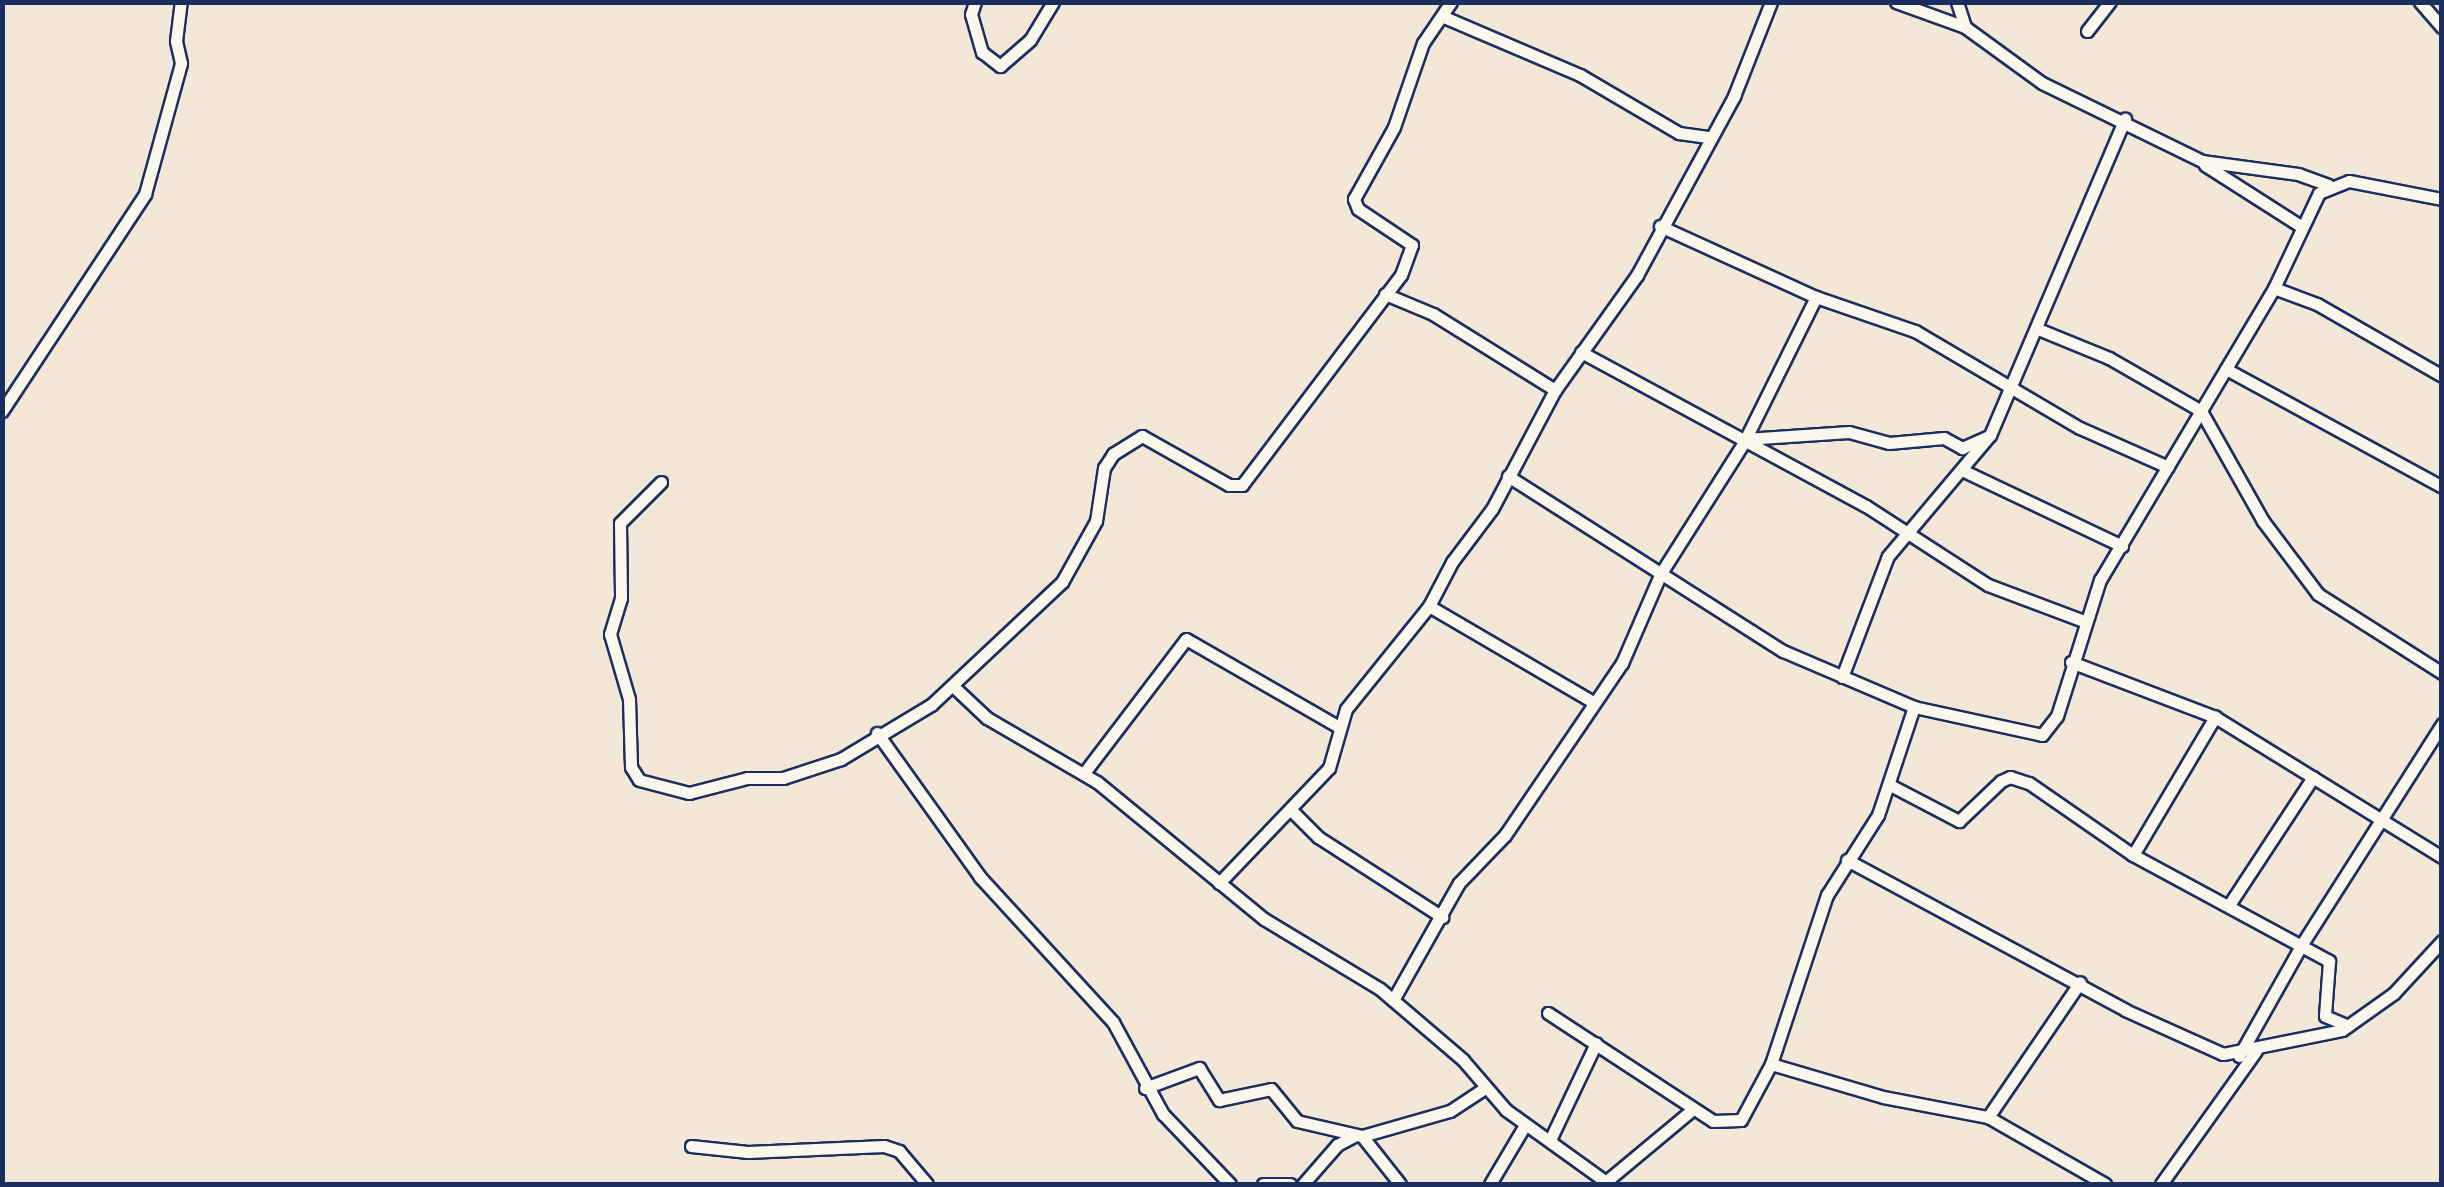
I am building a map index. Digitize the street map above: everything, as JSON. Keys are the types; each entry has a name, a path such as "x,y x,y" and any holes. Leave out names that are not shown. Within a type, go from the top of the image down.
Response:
{"street":[{"path":"2,411 145,194 181,64 176,41 181,2"},
{"path":"975,2 971,14 982,52 1000,66 1030,40 1053,2"},
{"path":"661,482 623,517 618,548 620,598 610,641 629,700 634,775 689,793 747,778 783,778 841,758 955,688 1062,582 1096,522 1104,468 1113,454 1142,436 1228,484 1242,485 1410,262 1412,245 1358,209 1356,190 1394,127 1424,42 1451,2"},
{"path":"1219,883 1292,810 1332,763 1339,727 1357,693 1429,606 1555,390 1624,296 1708,137 1734,96 1771,2"},
{"path":"1896,2 1965,27 2042,83 2125,119 2202,161 2238,192 2302,228"},
{"path":"1957,2 1965,27"},
{"path":"2087,32 2110,2"},
{"path":"2420,2 2442,27"},
{"path":"1444,17 1580,75 1679,133 1708,137"},
{"path":"1842,677 1875,583 1906,529 1964,471 1990,435 2125,119"},
{"path":"2202,161 2298,174 2328,185 2361,182 2442,199"},
{"path":"1508,476 1771,644 1914,707 2042,735 2057,716 2084,621 2122,546 2274,288 2302,228 2328,185"},
{"path":"1660,226 1816,297 1914,331 2014,384 2080,428 2168,467"},
{"path":"2274,288 2317,304 2442,376"},
{"path":"1385,294 1433,314 1555,390"},
{"path":"1393,1000 1459,883 1505,835 1622,662 1661,573 1744,440 1816,297"},
{"path":"2038,329 2108,358 2201,412 2263,521 2311,587 2442,673"},
{"path":"1581,352 1906,529 2013,598 2084,621"},
{"path":"2226,368 2442,487"},
{"path":"1744,440 1849,432 1888,443 1944,438 1962,448 1990,435"},
{"path":"1964,471 2122,546"},
{"path":"1429,606 1592,702"},
{"path":"1084,773 1186,639 1339,727"},
{"path":"2071,662 2215,717 2442,857"},
{"path":"955,688 987,718 1084,773 1219,883 1393,1000 1525,1125 1606,1184 1694,1110"},
{"path":"1548,1012 1694,1110 1720,1124 1740,1120 1771,1064 1798,966 1847,860 1872,831 1914,707"},
{"path":"2133,856 2215,717"},
{"path":"2240,1056 2302,944 2442,724"},
{"path":"877,733 980,877 1113,1022 1146,1088 1230,1184"},
{"path":"2229,905 2314,776"},
{"path":"1890,785 1960,821 2002,782 2019,778 2133,856 2329,960 2325,1016 2348,1026"},
{"path":"1292,810 1318,837 1442,917"},
{"path":"1847,860 2198,1046 2240,1056 2348,1026 2394,993 2442,941"},
{"path":"1988,1117 2080,982"},
{"path":"1550,1140 1596,1044"},
{"path":"2161,1184 2256,1052"},
{"path":"1771,1064 1883,1096 1988,1117 2105,1184"},
{"path":"1146,1088 1198,1068 1219,1100 1272,1089 1297,1122 1359,1135 1400,1184"},
{"path":"1303,1184 1337,1145 1359,1135 1450,1111 1485,1088"},
{"path":"1490,1184 1525,1125"},
{"path":"691,1146 748,1152 884,1146 899,1151 927,1184"},
{"path":"1263,1184 1290,1184"}]}
